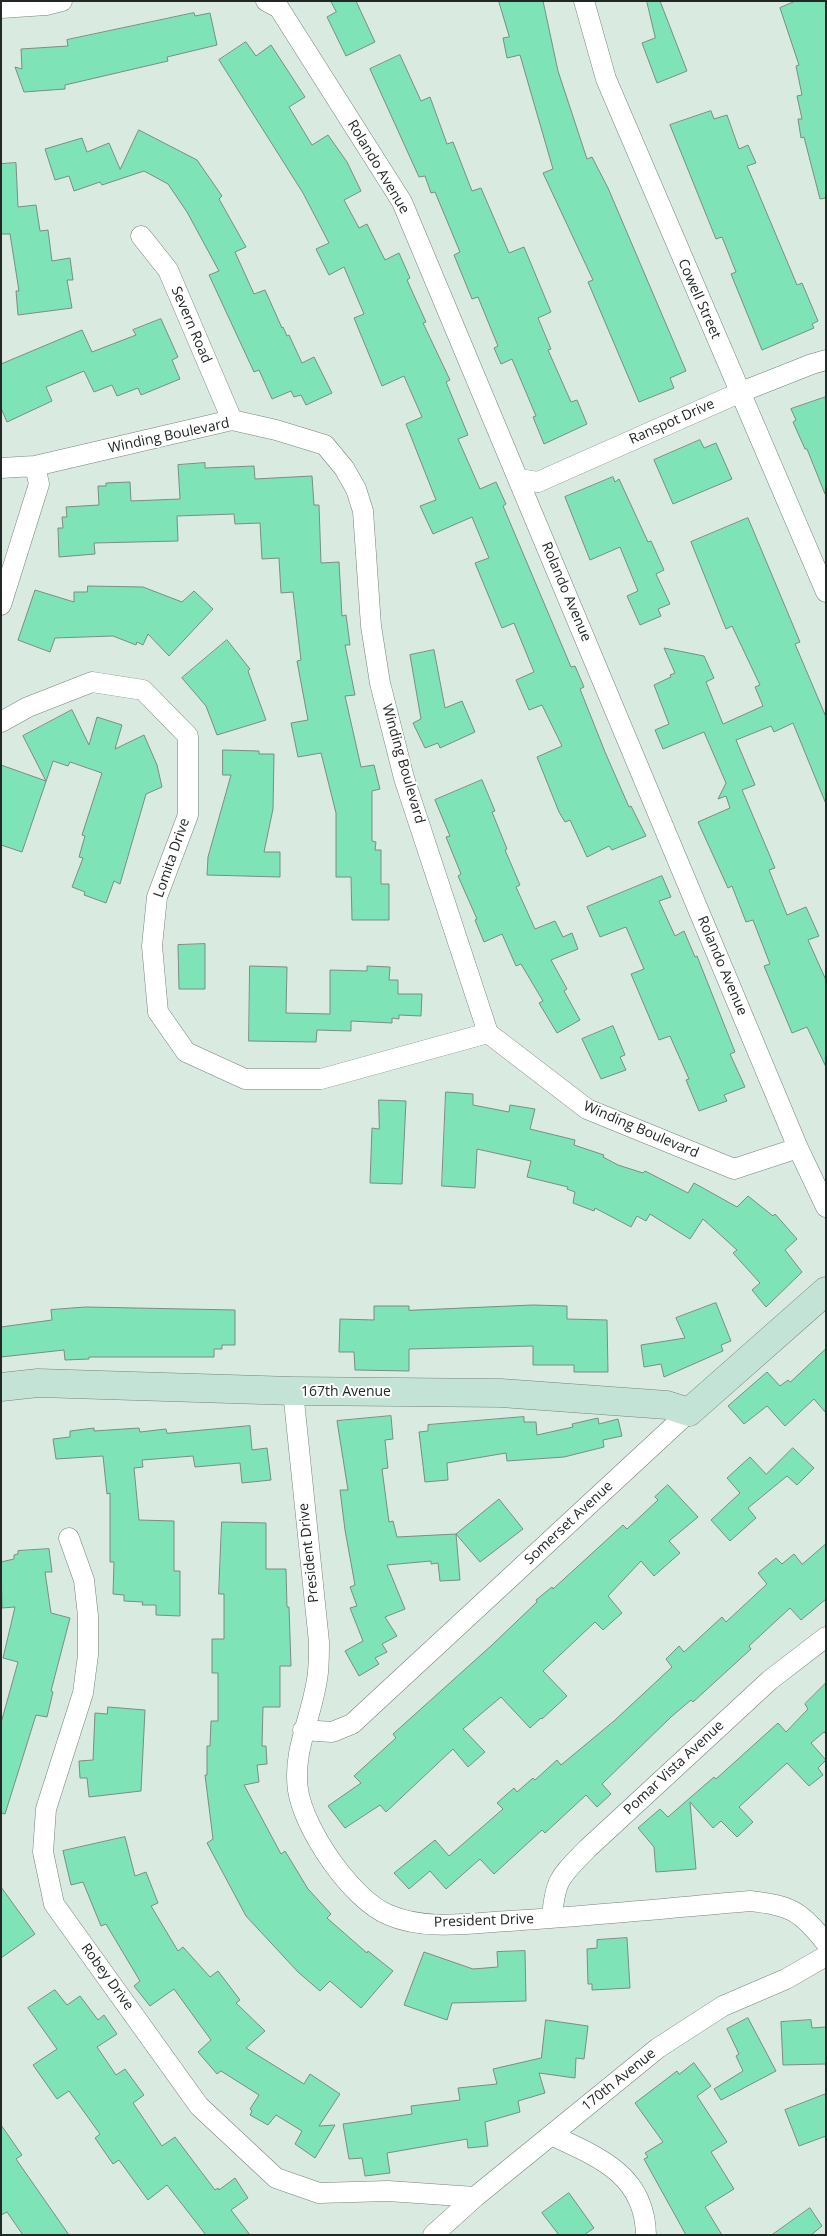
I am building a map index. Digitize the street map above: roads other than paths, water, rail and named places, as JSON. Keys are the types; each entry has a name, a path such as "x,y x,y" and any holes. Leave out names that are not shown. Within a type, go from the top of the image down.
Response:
{"street":[{"path":"1,8 46,5 62,1"},
{"name":"Cowell Street","path":"584,1 606,79 826,592"},
{"name":"Rolando Avenue","path":"277,4 402,202 798,1148 826,1207"},
{"name":"Severn Road","path":"141,236 168,270 232,420"},
{"name":"Ranspot Drive","path":"519,479 538,482 741,392 826,360"},
{"name":"Winding Boulevard","path":"1,468 34,466 232,420 276,430 325,446 344,468 356,490 364,511 371,626 380,683 404,778 488,1033 587,1109 734,1169 798,1148"},
{"path":"1,605 39,484 34,466"},
{"name":"Lomita Drive","path":"1,722 28,707 92,682 144,690 188,736 188,815 157,897 152,946 158,1012 186,1052 245,1079 321,1079 488,1033"},
{"name":"Somerset Avenue","path":"303,1730 332,1732 352,1724 689,1412 826,1291"},
{"name":"167th Avenue","path":"1,1388 38,1383 293,1391 501,1393 667,1404 689,1412"},
{"name":"President Drive","path":"293,1391 319,1642 318,1672 303,1730 298,1791 304,1812 334,1864 370,1903 389,1915 430,1924 552,1918 759,1902 777,1904 800,1915 826,1943"},
{"name":"Robey Drive","path":"70,1538 84,1580 88,1616 88,1655 83,1693 46,1809 42,1852 54,1904 199,2106 276,2178 319,2192 388,2191 475,2197"},
{"name":"Pomar Vista Avenue","path":"552,1918 554,1891 562,1875 587,1849 770,1680 826,1637"},
{"name":"170th Avenue","path":"433,2235 475,2197 658,2048 723,2006 786,1979 826,1956"},
{"path":"551,2136 592,2155 626,2179 636,2191 643,2206 646,2235"}]}
